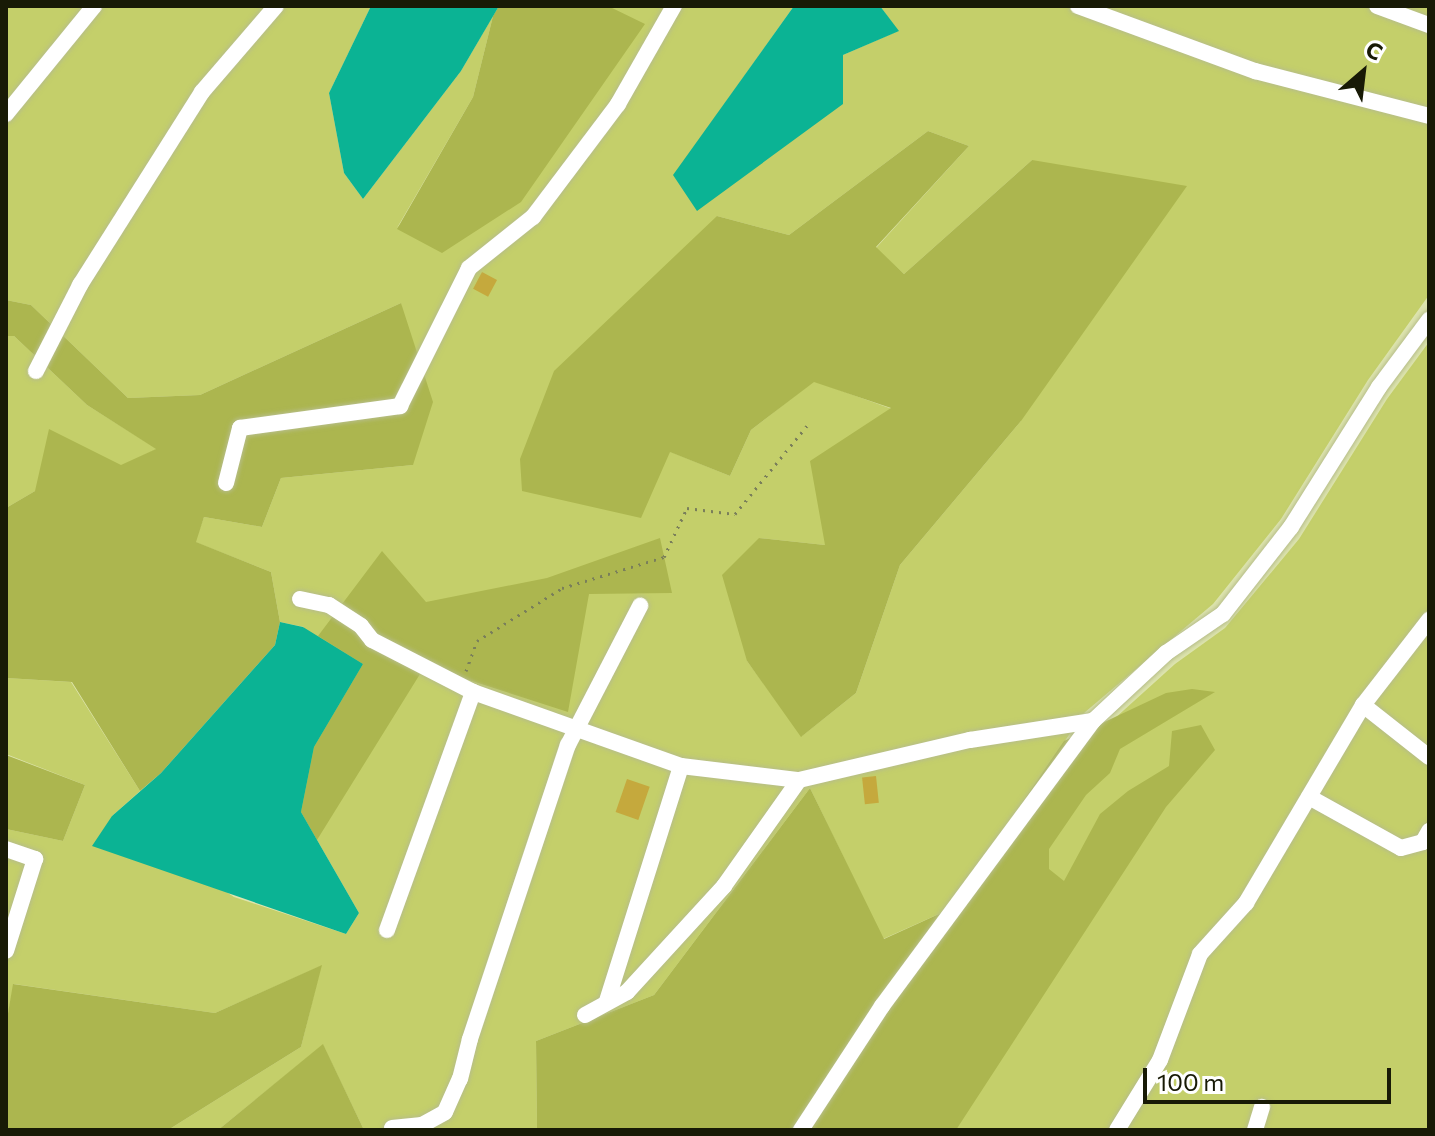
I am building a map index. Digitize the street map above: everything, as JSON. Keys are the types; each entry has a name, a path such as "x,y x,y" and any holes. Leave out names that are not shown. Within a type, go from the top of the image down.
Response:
{"street":[{"path":"6,114 94,6"},
{"path":"36,371 80,285 202,92 276,6"},
{"path":"226,483 240,428 400,406 469,268 533,217 618,104 674,6"},
{"path":"1078,6 1255,71 1429,116"},
{"path":"1377,6 1426,25"},
{"path":"1419,6 1426,25"},
{"path":"801,1130 882,1006 1093,721 1166,653 1223,614 1291,527 1379,387 1429,320"},
{"path":"300,599 329,605 361,626 372,640 467,689 681,766 799,780 970,740 1093,721"},
{"path":"392,1128 422,1125 445,1112 460,1079 479,1010 577,727 640,606"},
{"path":"1117,1130 1160,1060 1200,954 1246,903 1363,705 1429,620"},
{"path":"387,930 467,689"},
{"path":"1363,705 1429,757"},
{"path":"607,1001 681,766"},
{"path":"585,1015 627,992 724,886 799,780"},
{"path":"1309,797 1401,848 1423,842 1429,831"},
{"path":"6,849 35,859 6,951"},
{"path":"1255,1130 1262,1107"}],"path":[{"path":"467,689 477,641 562,588 664,557 687,508 735,514 810,422"}],"green space":[{"path":"6,6 371,6 329,93 344,173 363,199 461,71 493,16 473,97 397,228 608,6 794,6 674,175 843,55 898,31 880,6 1429,6 1429,295 1368,380 1281,519 1213,604 1084,713 950,909 883,939 810,788 654,995 536,1041 537,1130 364,1130 323,1045 218,1130 168,1130 301,1047 321,966 215,1013 14,984 6,1025 6,829 63,841 85,785 6,754 6,678 71,682 140,791 112,816 234,897 346,934 359,913 301,812 304,627 280,622 271,572 195,542 204,517 262,527 281,478 413,465 401,303 200,395 128,398 31,305 6,300","holes":["928,131 969,146 876,248 904,274 1032,160 1021,421 900,565 856,693 802,736 747,661 759,538 825,545 892,409 814,381 751,430 730,476 671,452 717,216 789,235"]},
{"path":"499,6 608,6 645,24 521,202 442,253 397,229 473,97 493,16"},
{"path":"928,131 969,146 876,247 904,274 1032,160 1187,186 1021,421 900,565 856,693 801,737 747,661 722,575 759,538 825,545 810,461 891,408 814,382 751,430 730,476 670,452 641,518 522,491 520,459 554,371 717,216 789,235"},
{"path":"6,300 31,305 128,398 200,395 401,303 433,402 413,465 281,478 262,527 204,517 196,542 271,572 280,622 275,645 161,773 140,791 72,682 6,678 6,508 35,491 49,429 121,465 156,449 87,405 14,336 6,336"},
{"path":"6,336 14,336 87,405 157,449 121,466 35,491 6,508"},
{"path":"1429,342 1429,1130 835,1130 1103,729 1175,664 1225,628 1299,539 1387,399"},
{"path":"660,538 672,593 589,594 568,712 425,666 317,840 301,812 314,747 363,664 318,636 382,551 426,602 547,578"},
{"path":"1192,689 1215,692 1120,749 1110,773 1086,795 1049,849 1049,869 1064,881 1100,814 1128,791 1169,766 1172,731 1201,725 1215,750 1166,807 956,1130 537,1130 536,1041 654,995 810,788 884,939 950,909 1064,741 1166,693"},
{"path":"6,755 85,785 63,841 6,829"},
{"path":"322,965 301,1047 168,1130 6,1130 6,1025 13,984 215,1013"},
{"path":"323,1044 364,1130 218,1130"}],"water":[{"path":"371,6 499,6 461,71 363,199 344,173 329,93"},
{"path":"794,6 880,6 899,31 843,55 843,104 697,211 673,175"},
{"path":"280,622 303,627 363,664 314,747 301,812 359,913 346,934 92,846 112,816 161,773 275,645"}],"building":[{"path":"482,272 497,280 488,297 473,289"},
{"path":"876,776 879,803 865,804 862,777"},
{"path":"627,779 650,787 638,820 616,812"}]}
